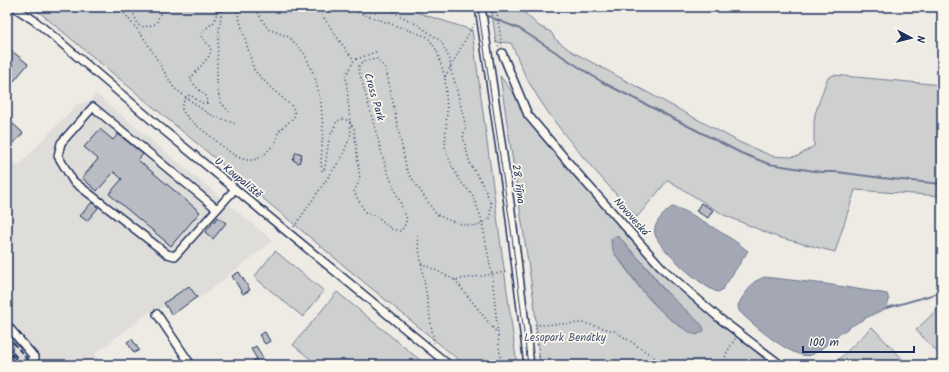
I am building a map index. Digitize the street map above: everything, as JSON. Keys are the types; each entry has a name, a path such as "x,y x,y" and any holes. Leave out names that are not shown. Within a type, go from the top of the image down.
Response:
{"main road":[{"name":"28. října","path":"480,7 478,22 511,216 529,365"}],"street":[{"name":"U Koupaliště","path":"14,7 35,21 161,128 449,365"},
{"name":"Novoveská","path":"502,53 528,115 579,175 664,270 719,318 781,365"},
{"path":"217,210 93,107 61,144 58,156 73,181 167,254 176,256 217,210 235,189"},
{"path":"157,314 191,365"},
{"path":"7,325 35,358 27,365"},
{"path":"7,356 15,365"}],"path":[{"path":"119,7 144,38 174,88 207,113 236,124"},
{"path":"131,7 138,25 144,27 156,24 163,7"},
{"path":"219,7 214,22 202,32 201,36 211,48 210,55 190,78 196,87 206,96 207,103 202,103 190,95 186,97 182,104 182,110 186,116 232,154 242,159 250,160 262,156 276,140 278,133 292,120 295,115 293,107 272,89 254,70 236,7"},
{"path":"222,7 218,32 218,82 220,101 229,112"},
{"path":"252,7 256,10 268,29 288,37 304,53 315,77 321,104 323,130 320,163 322,171 325,167 329,139 337,121 344,119 350,121"},
{"path":"313,7 332,7"},
{"path":"343,7 428,37 437,51 445,77 447,110 445,147 452,166 460,181 472,194 482,223 492,275 501,365"},
{"path":"384,7 418,25 441,41 450,60 450,68 466,127 463,136 470,164 481,181 491,203 490,218 482,223"},
{"path":"491,7 493,23"},
{"path":"496,7 502,53"},
{"path":"317,8 332,28 341,44 354,60"},
{"path":"445,77 478,22"},
{"path":"293,229 342,157 351,134 346,76 354,60 378,51"},
{"name":"Cross Park","path":"350,121 354,129 360,179 354,192 358,201 365,212 378,217 391,229 400,231 404,227 407,219 386,168 358,67 364,61 377,59 386,70 407,171 436,214 448,220 465,225 478,226 482,223"},
{"path":"417,236 435,353"},
{"path":"421,263 455,280 498,334"},
{"path":"455,280 507,272"},
{"path":"540,365 536,325 584,323 615,331 658,360 662,365"},
{"path":"724,365 726,354 738,332"}],"shaded area":[{"path":"96,94 273,241 200,298 151,311 95,354 102,365 7,365 7,156 18,166 77,104 89,102"},
{"path":"672,207 694,216 748,251 722,290 718,292 703,284 682,267 664,249 658,240 655,234 655,226 663,215"},
{"path":"615,236 619,237 624,242 662,288 702,325 704,329 703,332 696,335 671,320 660,310 614,252 611,239"},
{"path":"764,277 826,284 882,293 887,294 889,300 887,308 852,326 815,353 811,355 804,355 794,352 773,340 739,311 738,305 742,298 754,282"}],"green space":[{"path":"31,7 408,7 419,13 472,30 517,365 465,365 39,12"},
{"path":"491,7 518,7 539,26 551,32 555,39 571,51 741,143 772,156 798,156 814,146 815,114 827,79 833,75 942,85 942,196 855,190 835,252 777,237 724,215 668,180 637,217 607,185 564,134 538,98 527,79 511,43 496,42"},
{"name":"Lesopark Benátky","path":"500,76 578,177 663,269 771,365 615,365 609,361 588,361 579,365 540,365 534,302","holes":["624,242 671,297 671,320 641,290 615,254"]},
{"path":"275,251 324,291 303,317 254,277"},
{"path":"337,292 420,360 416,365 318,365 293,345"},
{"path":"942,305 942,356 941,356 916,330"},
{"path":"872,327 908,365 837,365 835,363"}],"building":[{"path":"7,47 28,64 14,81 7,75"},
{"path":"11,122 23,133 14,143 7,137 7,126"},
{"path":"100,129 113,140 118,134 143,154 138,160 200,212 171,246 109,194 122,179 114,172 97,191 82,178 98,159 84,147"},
{"path":"296,152 302,154 299,163 293,160"},
{"path":"92,202 98,208 87,221 80,216"},
{"path":"701,203 713,210 708,218 696,211"},
{"path":"218,217 226,223 213,239 205,232"},
{"path":"239,272 250,290 243,294 232,276"},
{"path":"189,286 197,297 172,315 164,303"},
{"path":"265,332 270,341 265,344 259,335"},
{"path":"132,339 139,350 134,353 127,342"},
{"path":"256,346 267,365 246,365 257,359 251,349"}],"waterway":[{"path":"485,15 520,29 602,82 741,153 769,164 821,172 837,172 942,184"},
{"path":"887,308 942,292"}],"tram line":[{"path":"478,7 512,237 528,365"}],"railway":[{"path":"7,335 32,365"},
{"path":"7,346 23,365"}]}
